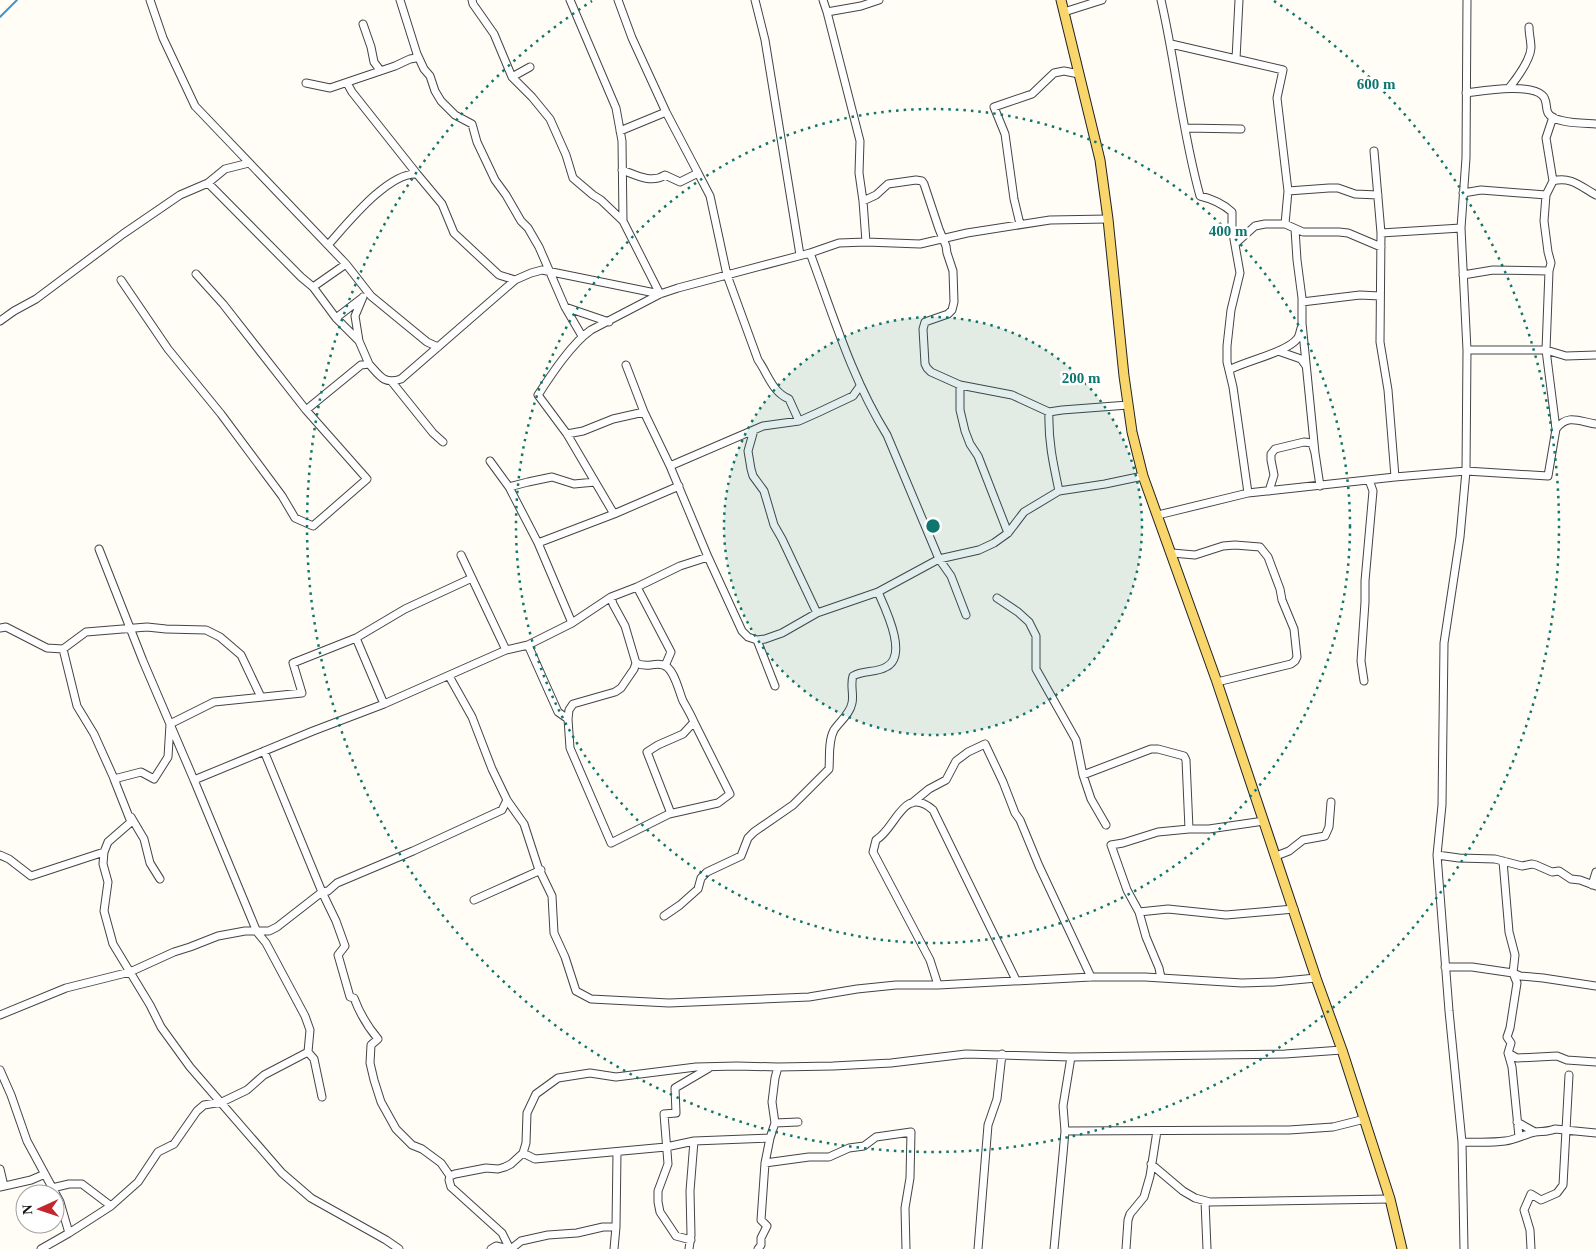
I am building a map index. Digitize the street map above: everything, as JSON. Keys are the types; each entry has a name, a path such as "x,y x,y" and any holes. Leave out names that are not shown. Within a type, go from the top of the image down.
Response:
{"main road":[{"path":"1061,0 1098,151 1108,219 1128,406 1132,432 1144,476 1217,682 1342,1050 1390,1199 1402,1249"}],"street":[{"path":"150,0 162,38 195,106 346,264 367,296 427,342 438,347"},
{"path":"400,0 418,54 424,69 430,76 435,91 441,101 455,115 472,124 477,142 494,180 506,195 521,221 528,228 539,248 544,267 552,273 660,294"},
{"path":"472,0 494,34 512,77 550,119 566,155 573,178 593,196 601,200 623,221 660,294"},
{"path":"570,0 616,108 622,141 623,221"},
{"path":"618,0 632,38 666,112 710,196 727,275 758,360 772,385 784,397 789,399 799,421"},
{"path":"755,0 764,40 800,255"},
{"path":"823,0 860,141 859,173 866,242"},
{"path":"827,12 861,6 879,0"},
{"path":"1064,12 1102,0"},
{"path":"1162,0 1185,128 1200,196 1213,198 1224,204 1232,212 1232,228 1240,273 1228,336 1227,362 1233,387 1248,493"},
{"path":"1236,60 1239,0"},
{"path":"1464,1249 1462,1142 1445,967 1437,855 1442,805 1444,643 1460,537 1466,471 1467,350 1461,228 1466,158 1467,0"},
{"path":"363,24 374,62 380,70"},
{"path":"1509,88 1519,76 1530,53 1528,27"},
{"path":"1171,44 1283,70 1277,98 1288,191 1285,224"},
{"path":"306,83 330,88 416,58 418,54"},
{"path":"512,77 530,67"},
{"path":"1020,224 1008,166 1006,142 994,107 1032,94 1054,73 1064,71 1079,74"},
{"path":"348,83 352,92 442,204 454,233 498,275 515,280"},
{"path":"1466,93 1509,88 1535,91 1546,100 1548,114 1560,121 1596,124"},
{"path":"620,131 666,112"},
{"path":"1158,515 1248,493 1395,477 1466,471 1548,476 1556,429 1546,350 1551,263 1544,221 1546,195 1553,181 1546,138 1553,117"},
{"path":"1185,128 1241,129"},
{"path":"1374,151 1381,233 1380,342 1388,390 1395,477"},
{"path":"0,321 36,299 123,234 180,195 208,182 225,169 249,163"},
{"path":"622,170 647,179 660,178 665,175 680,182 698,173"},
{"path":"328,245 370,199 407,174 418,174"},
{"path":"1553,181 1559,179 1573,181 1596,195"},
{"path":"863,201 876,195 888,184 916,180 922,181 924,184 953,271 954,302 952,310 948,314 925,322 922,329 925,364 931,372 960,385 1012,395 1049,412 1128,406"},
{"path":"208,182 313,287 336,318 359,341"},
{"path":"1288,191 1338,188 1355,194 1378,195"},
{"path":"1463,193 1481,190 1546,195"},
{"path":"614,514 567,434 538,395 553,372 582,336 591,330 660,294 810,253 839,243 920,244 943,238 1050,220 1108,219"},
{"path":"1235,244 1255,226 1285,224 1303,232 1348,233 1381,246"},
{"path":"1381,233 1461,228"},
{"path":"1296,229 1306,367 1320,486"},
{"path":"810,253 852,368 887,435 940,559 951,576 966,615"},
{"path":"313,287 346,264"},
{"path":"367,296 355,316 359,341 370,364 381,378 392,382 401,379 515,280 544,267"},
{"path":"1463,275 1493,270 1550,271"},
{"path":"552,273 565,307 582,336"},
{"path":"121,280 168,349 221,414 282,496 295,518 313,526 367,479 306,410 223,304 196,274"},
{"path":"1302,302 1360,295 1380,296"},
{"path":"336,318 367,296"},
{"path":"565,307 609,322"},
{"path":"1229,370 1240,364 1278,351 1298,338 1302,322"},
{"path":"427,342 430,354"},
{"path":"1467,350 1546,350 1566,356 1596,355"},
{"path":"1278,351 1301,359 1306,367"},
{"path":"306,410 361,365 370,364"},
{"path":"626,365 644,412 679,486 708,557 742,631 748,637 756,640 782,633 817,613 878,592 940,559 979,550 994,543 1008,534 1024,512 1059,491 1144,476"},
{"path":"392,382 433,433 443,442"},
{"path":"960,385 960,410 965,431 970,444 978,456 1008,534"},
{"path":"670,466 763,426 799,421 853,396 860,386"},
{"path":"567,434 583,431 613,419 644,412"},
{"path":"1049,412 1048,433 1050,450 1059,491"},
{"path":"1556,429 1566,420 1596,424"},
{"path":"754,430 748,451 753,476 764,491 774,525 817,613"},
{"path":"1269,491 1274,475 1271,454 1275,449 1308,442 1312,443 1315,453"},
{"path":"490,461 509,488 538,543 572,623"},
{"path":"509,488 552,477 574,484 595,482"},
{"path":"1364,681 1361,661 1365,581 1373,492 1369,480"},
{"path":"538,543 614,514 679,486"},
{"path":"1172,553 1195,555 1223,546 1236,545 1260,548 1268,557 1294,629 1297,657 1291,664 1217,682"},
{"path":"99,549 143,661 257,932 266,943 305,1016 310,1030 308,1052 314,1059 322,1097"},
{"path":"461,555 506,650"},
{"path":"194,780 384,704 506,650 528,646 572,623 612,597 680,566 708,557"},
{"path":"170,724 214,702 302,693 293,663 356,638 405,608 472,578"},
{"path":"637,587 671,652 666,666"},
{"path":"664,916 698,889 702,878 707,872 741,856 748,838 754,832 793,805 830,769 831,737 852,704 851,682 853,676 858,673 881,670 890,666 896,652 896,644 889,619 878,592"},
{"path":"612,597 613,604 625,626 636,663 634,669 621,688 615,692 573,704 569,710 568,719 570,748 611,843 669,814 718,803 730,794 684,703 674,676 666,666 661,664 644,666 636,663"},
{"path":"997,598 1029,622 1036,636 1036,669 1076,740 1083,775 1091,800 1106,825"},
{"path":"0,628 6,627 47,648 63,649 86,632 147,626 166,629 206,630 220,637 241,655 261,697"},
{"path":"356,638 384,704"},
{"path":"756,640 775,686"},
{"path":"528,646 558,712 568,719"},
{"path":"63,649 77,706 94,734 130,817 144,839 150,863 160,879"},
{"path":"449,676 472,717 492,770 507,800 524,824 538,867 552,896 554,933 565,956 576,991 591,999 669,1003 809,997 896,984 938,985 1092,977 1161,978 1236,983 1316,978"},
{"path":"669,814 670,811 647,752 683,734 694,722"},
{"path":"114,780 141,772 154,779 168,757 170,724"},
{"path":"938,985 930,960 873,852 876,840 884,834 905,806 912,803 929,789 946,780 956,761 962,756 985,744 1004,782 1015,813 1020,820 1039,866 1092,977"},
{"path":"1083,775 1151,749 1184,756 1186,760 1189,828"},
{"path":"264,751 345,946 338,955 350,997 354,998 364,1020 378,1039 371,1045 370,1063 381,1102 396,1129 412,1145 422,1149 441,1163 450,1176 451,1186 502,1233 510,1249"},
{"path":"114,780 131,822 108,842 104,852 103,864 108,882 104,911 113,944 150,1005 160,1027 190,1067 282,1173 311,1198 399,1249"},
{"path":"0,1014 66,988 130,972 174,952 218,936 245,931 269,931 337,883 413,852 502,810 507,800"},
{"path":"1276,856 1289,851 1303,840 1325,836 1329,827 1331,802"},
{"path":"912,803 921,803 933,810 1016,980"},
{"path":"1161,978 1139,912 1127,890 1111,845 1158,832 1189,828 1209,829 1264,822"},
{"path":"0,855 9,859 31,876 104,852"},
{"path":"1437,855 1495,859 1522,866 1536,865 1552,872 1559,870 1571,880 1580,880 1594,885 1596,872"},
{"path":"1502,861 1509,932 1515,955 1513,973 1516,990 1507,1037 1511,1043 1508,1053 1512,1067 1519,1137"},
{"path":"474,900 541,870"},
{"path":"1139,912 1168,909 1226,915 1294,909"},
{"path":"1445,967 1472,967 1513,973 1520,976 1596,986"},
{"path":"450,1176 476,1171 480,1168 498,1169 511,1164 523,1153 526,1143 527,1113 536,1094 558,1078 590,1073 616,1077 696,1067 834,1066 891,1063 966,1054 1071,1057 1285,1054 1342,1050"},
{"path":"41,1249 111,1206 138,1182 158,1152 174,1144 197,1111 204,1105 222,1102 247,1090 264,1075 308,1052"},
{"path":"1508,1053 1517,1058 1557,1056 1567,1060 1596,1062"},
{"path":"978,1249 988,1125 997,1099 1002,1054"},
{"path":"1054,1249 1065,1131 1063,1106 1071,1057"},
{"path":"1512,1067 1517,1058"},
{"path":"758,1249 767,1226 761,1220 765,1163 775,1123 772,1102 778,1067"},
{"path":"691,1240 676,1236 660,1212 658,1191 668,1164 664,1114 676,1113 675,1088 709,1068"},
{"path":"0,1070 27,1141 50,1184"},
{"path":"1531,1249 1530,1230 1524,1210 1531,1194 1541,1200 1557,1193 1563,1185 1563,1156 1569,1075"},
{"path":"1065,1131 1290,1130 1333,1126 1365,1119"},
{"path":"775,1123 798,1122"},
{"path":"1517,1122 1535,1132"},
{"path":"1462,1142 1479,1144 1489,1141 1505,1141 1535,1132 1555,1129 1596,1133"},
{"path":"1126,1249 1128,1220 1130,1214 1144,1197 1150,1176 1157,1131"},
{"path":"765,1163 809,1157 829,1157 849,1148 864,1146 876,1137 911,1132 910,1178 905,1208 906,1249"},
{"path":"523,1153 535,1159 666,1147 694,1141 770,1138"},
{"path":"689,1249 691,1240 690,1191 694,1141"},
{"path":"614,1249 617,1152"},
{"path":"1151,1164 1183,1191 1195,1198 1210,1202 1390,1199"},
{"path":"0,1169 2,1187 31,1180 46,1174"},
{"path":"65,1185 82,1184 111,1206"},
{"path":"1205,1201 1207,1249"},
{"path":"65,1219 69,1233"},
{"path":"491,1249 496,1246 510,1249 521,1241 548,1235 577,1233 616,1226"},
{"path":"691,1240 694,1249"}],"waterway":[{"path":"0,17 17,0"}]}
